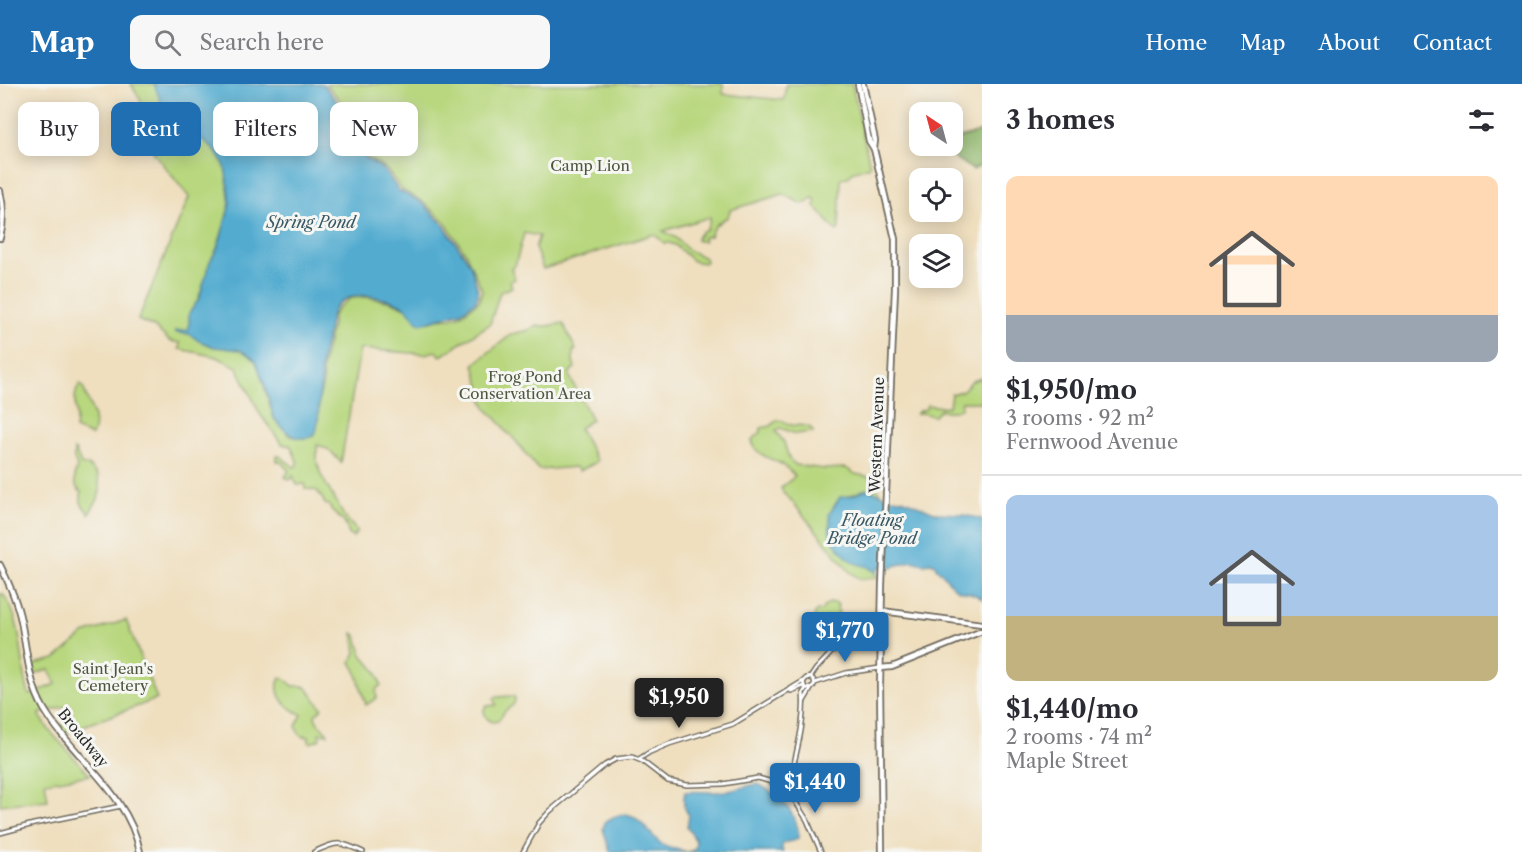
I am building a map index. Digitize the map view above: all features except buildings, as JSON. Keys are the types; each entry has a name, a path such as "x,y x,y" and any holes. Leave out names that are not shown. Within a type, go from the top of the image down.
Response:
{"main road":[{"path":"858,84 869,141 874,149"},
{"path":"863,84 874,149"},
{"name":"Western Avenue","path":"874,149 896,247 881,621 882,852"},
{"path":"0,191 4,218 0,238"},
{"name":"Broadway","path":"0,565 15,599 33,682 39,699 60,733 122,806 132,824 140,852"},
{"path":"882,611 982,624"},
{"path":"880,668 892,667 982,631"}],"street":[{"path":"639,759 669,744 733,724 810,678 844,638 881,621"},
{"path":"804,703 815,683 846,673 880,668"},
{"path":"810,678 815,683"},
{"path":"788,790 801,728 805,680"},
{"path":"787,692 805,687 812,688"},
{"path":"797,689 803,693"},
{"path":"523,852 543,817 605,765 621,757 632,757 639,759 664,778 675,783 708,785 754,778 779,784 788,790 806,818 821,852"},
{"path":"0,833 40,822 122,806"},
{"path":"314,852 333,843 341,842 363,852"}],"green space":[{"path":"131,84 154,84 171,102 141,102"},
{"name":"Camp Lion","path":"326,84 723,84 723,94 784,100 786,84 852,84 870,166 852,172 850,176 841,179 837,231 815,207 814,198 802,204 783,194 730,210 728,217 712,229 710,236 703,237 704,241 696,239 702,231 707,230 710,217 663,231 675,237 688,250 705,258 704,263 693,261 675,245 664,243 654,234 543,269 535,248 539,236 524,233 515,266 511,268 515,279 510,281 512,287 500,292 490,324 441,356 436,351 425,354 360,349 341,463 330,451 317,445 317,462 321,475 344,516 357,531 353,537 349,535 343,521 329,505 325,504 318,492 305,489 305,484 297,485 293,476 290,480 285,477 289,471 277,461 277,456 294,467 297,465 291,446 282,444 260,414 237,367 217,357 179,349 180,343 170,341 154,327 138,320 189,197 156,156 201,156 201,134 213,147 213,156 221,156 226,161 230,206 196,306 242,346 257,363 274,419 288,435 309,438 315,434 317,407 323,383 322,368 333,315 339,307 351,298 366,297 392,302 413,311 419,323 424,323 460,315 479,301 482,290 466,254 445,222 422,201 402,190 386,169 367,156 418,156 418,102 340,102"},
{"path":"982,131 982,165 973,170 951,156 963,156 963,137"},
{"name":"Frog Pond Conservation Area","path":"563,323 576,350 573,351 575,368 569,375 592,420 579,428 597,461 579,471 576,467 539,470 487,409 481,396 474,364 512,334 536,326"},
{"path":"982,378 982,402 961,402 959,410 940,410 934,416 916,414 926,409 927,405 949,406 951,394 962,391 972,381"},
{"path":"80,384 94,418 92,436 75,429 75,395"},
{"path":"777,420 812,429 813,432 796,434 780,428 776,430 784,442 789,459 796,465 824,469 846,468 855,474 876,478 876,486 881,494 863,490 848,496 830,519 830,530 832,538 878,565 876,578 860,579 850,572 784,494 781,488 795,476 783,465 756,450 752,440 761,432 761,428 771,426"},
{"path":"74,450 81,464 88,465 98,476 100,490 98,499 89,514 81,503 81,492 75,484 77,466"},
{"name":"Saint Jean's Cemetery","path":"0,594 3,594 16,620 29,695 56,684 49,670 34,674 35,664 55,659 84,634 126,620 157,699 64,733 59,727 73,719 67,706 39,714 49,730 90,775 45,782 48,800 0,805"},
{"path":"830,603 838,605 839,613 816,642 814,622 816,611 821,611"},
{"path":"353,633 357,636 362,655 376,671 381,685 376,691 377,698 366,705 351,662 356,653"},
{"path":"280,678 284,678 293,686 307,688 322,708 315,718 328,734 319,733 320,739 311,743 309,737 303,737 298,732 296,725 302,715 286,705 281,698 278,690"},
{"path":"513,696 515,701 513,705 498,721 493,722 488,719 484,709 487,706 496,705 494,698"}],"water":[{"name":"Spring Pond","path":"154,84 323,84 337,102 330,102 330,156 364,156 384,170 399,191 421,202 443,224 470,264 478,290 476,301 461,312 420,324 405,307 378,297 353,297 338,304 330,320 322,357 316,432 314,436 300,438 287,432 274,418 255,360 240,350 214,347 189,334 175,331 189,329 189,313 199,299 210,261 221,237 230,203 224,164 218,156 318,156 318,102 213,102 213,148 201,139 201,102 161,102"},
{"name":"Floating Bridge Pond","path":"867,489 891,498 902,499 937,513 959,514 982,519 982,599 956,589 936,568 936,565 931,563 912,561 892,567 879,567 876,574 868,567 848,558 831,536 829,514 840,497 851,496"},
{"path":"758,784 784,803 792,814 798,829 798,839 782,845 783,852 686,852 695,849 696,841 687,827 689,815 684,804 685,792 724,792"},
{"path":"624,814 631,816 663,845 686,852 610,852 603,829 605,822"}]}
